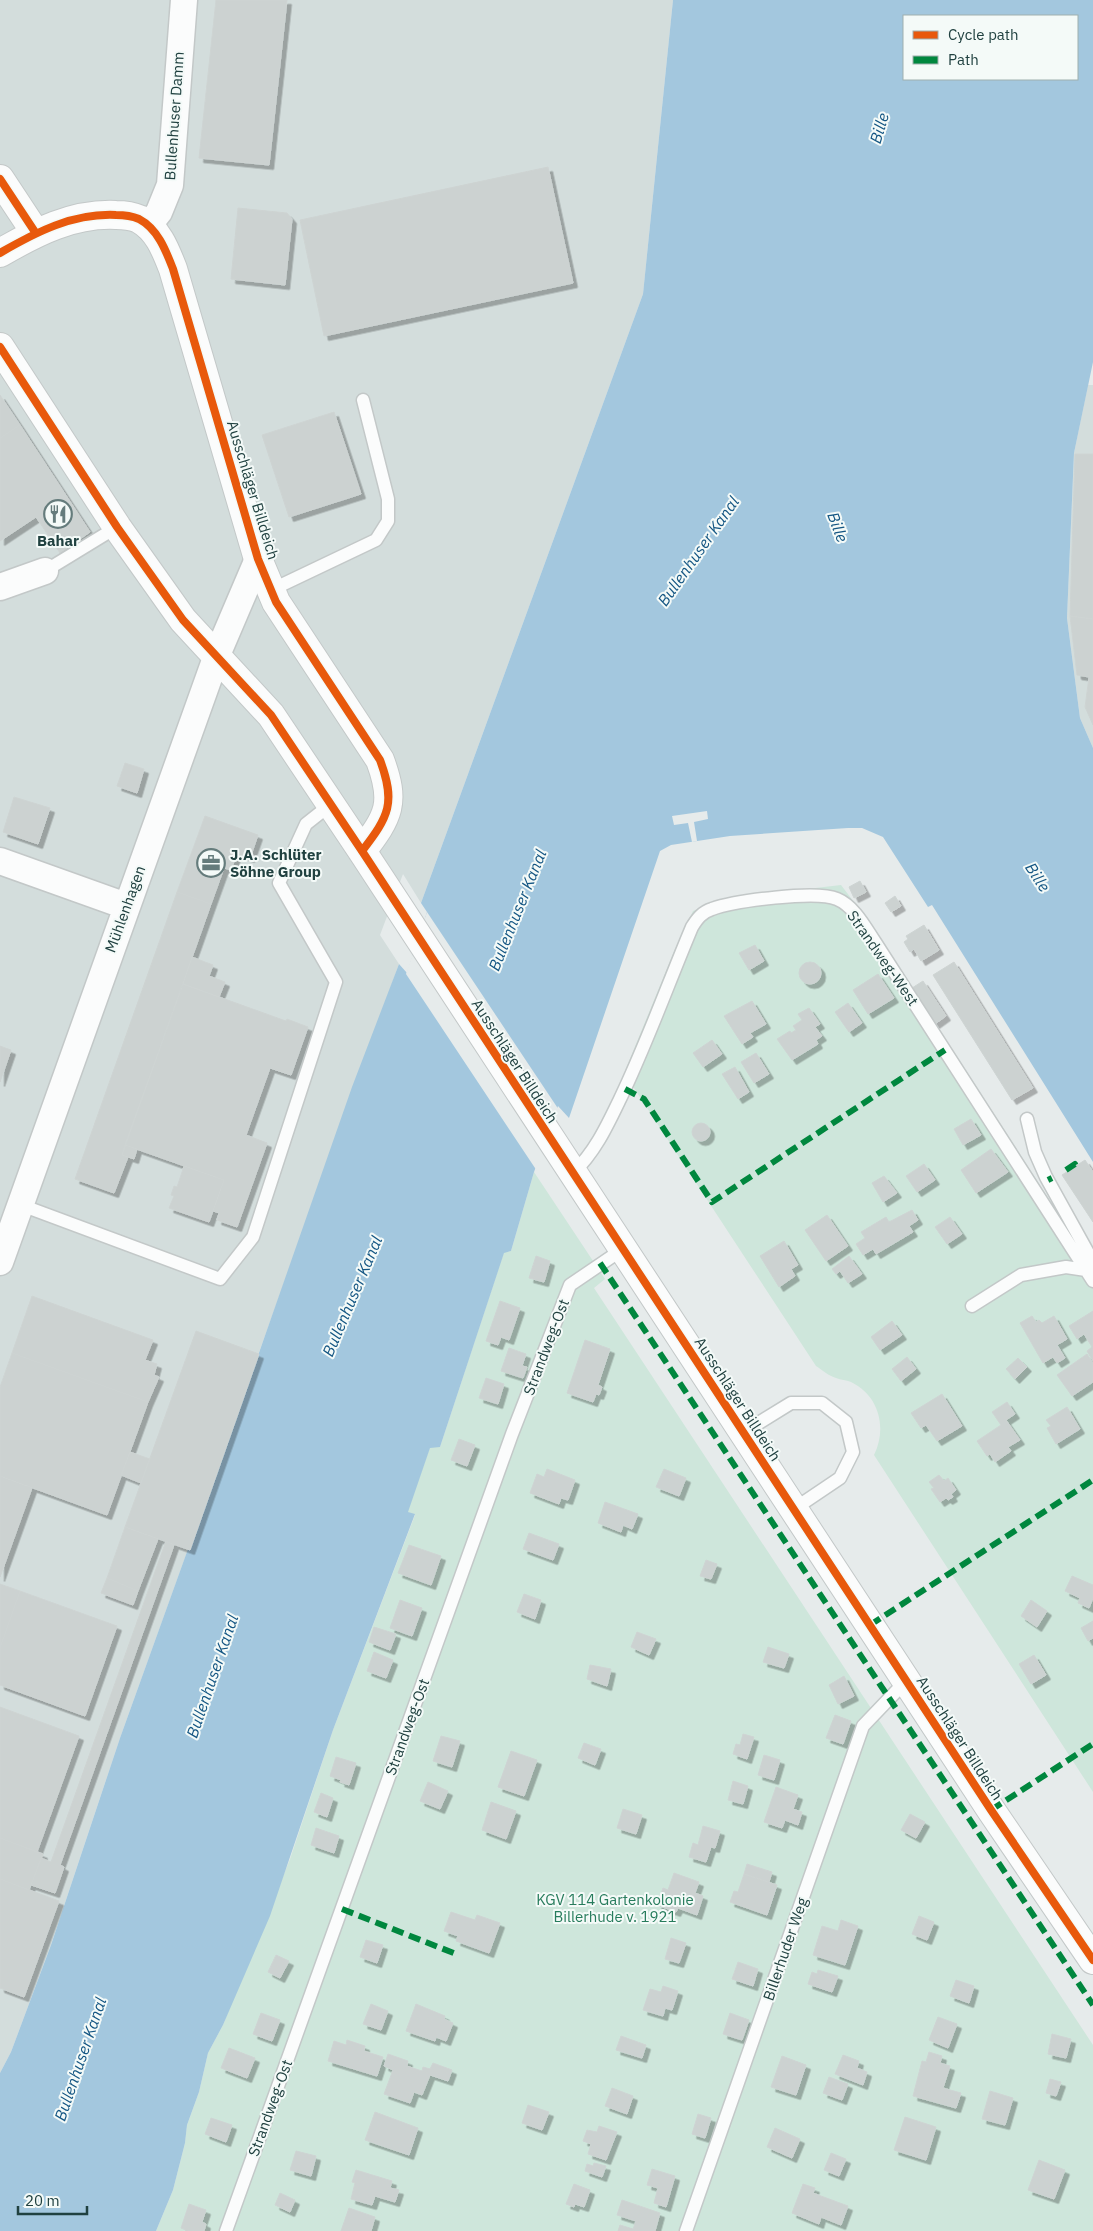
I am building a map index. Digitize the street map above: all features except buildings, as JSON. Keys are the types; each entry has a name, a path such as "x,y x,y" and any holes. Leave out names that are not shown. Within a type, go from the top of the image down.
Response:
{"street":[{"name":"Bullenhuser Damm","path":"148,226 160,212 170,185 184,0"},
{"path":"0,179 35,232"},
{"name":"Ausschläger Billdeich","path":"0,253 35,232 92,215 124,215 138,219 148,226 164,246 173,269 258,559 276,602 380,760 387,779 390,798 386,813 379,830 362,851"},
{"name":"Ausschläger Billdeich","path":"0,347 117,526 183,620 270,715 362,851 1093,1960"},
{"name":"Mühlenhagen","path":"0,1262 217,656 258,559"},
{"path":"0,587 45,571"},
{"path":"0,860 126,906"}],"lane":[{"path":"271,590 376,540 388,521 388,499 362,400"},
{"path":"45,571 117,526"},
{"path":"21,1205 220,1279 253,1237 336,982 279,884 306,824 330,804"},
{"name":"Strandweg-West","path":"573,1172 594,1150 609,1122 636,1066 692,927 700,915 710,910 737,904 788,897 827,895 845,903 875,942 1093,1281"},
{"path":"972,1306 1021,1275 1066,1267 1086,1270 1092,1260 1046,1177 1035,1152 1027,1119"},
{"name":"Strandweg-Ost","path":"226,2231 509,1443 570,1285 624,1249"},
{"path":"744,1432 791,1403 822,1403 846,1422 853,1452 840,1478 794,1509"},
{"name":"Billerhuder Weg","path":"686,2231 863,1726 907,1680"}],"shaded area":[{"path":"0,0 673,0 643,294 421,903 403,874 380,935 399,964 120,1738 51,1945 11,2052 0,2073"},
{"path":"1088,385 1093,385 1093,748 1080,718 1067,618 1074,453"}],"green space":[{"path":"841,885 873,927 1093,1267 1093,1792 874,1455 880,1435 880,1424 878,1414 869,1396 851,1382 831,1376 816,1366 632,1085 625,1071 675,949 693,911 721,899"},
{"name":"KGV 114 Gartenkolonie Billerhude v. 1921","path":"534,1172 605,1279 594,1288 1093,2045 1093,2231 156,2231 173,2190 185,2143 187,2125 199,2092 208,2053 223,2025 290,1859 333,1730 415,1515 407,1512 430,1447 440,1447 504,1252 511,1251"}],"water":[{"path":"673,0 1093,0 1093,362 1074,453 1067,618 1080,718 1093,748 1093,1162 932,905 928,907 883,837 862,828 848,828 730,836 671,845 660,851 569,1118 558,1106 534,1172 511,1251 504,1253 440,1447 430,1448 408,1512 415,1514 333,1730 270,1916 223,2025 208,2053 199,2092 187,2125 185,2143 173,2190 156,2231 0,2231 0,2073 11,2052 51,1945 120,1738 188,1549 190,1550 352,1087 399,964 407,973 427,912 421,903 643,294"}],"pier":[{"path":"707,811 708,819 694,822 697,841 692,842 688,823 674,825 672,816"},
{"path":"427,912 559,1110 537,1171 406,974"}],"marked path":[{"path":"625,1089 644,1099 712,1202 945,1050"},
{"path":"1066,1170 1075,1164 1076,1166"},
{"path":"1048,1180 1052,1178"},
{"path":"600,1263 1093,2005"},
{"path":"870,1625 1093,1480"},
{"path":"991,1810 1093,1744"},
{"path":"342,1909 456,1954"}],"cycle path":[{"path":"0,179 35,232"},
{"path":"0,253 55,225 100,215 125,215 139,219 146,223 156,234 173,269 258,559 276,602 380,760 388,787 387,808 384,818 362,851"},
{"path":"0,347 117,527 183,620 271,715 991,1810 1093,1960"}],"place":[{"name":"Bahar","path":"58,514"},
{"name":"J.A. Schlüter Söhne Group","path":"211,863"}],"water label":[{"name":"Bille","path":"879,128"},
{"name":"Bille","path":"838,527"},
{"name":"Bullenhuser Kanal","path":"698,551"},
{"name":"Bille","path":"1038,877"},
{"name":"Bullenhuser Kanal","path":"517,910"},
{"name":"Bullenhuser Kanal","path":"352,1296"},
{"name":"Bullenhuser Kanal","path":"212,1676"},
{"name":"Bullenhuser Kanal","path":"80,2059"}]}
